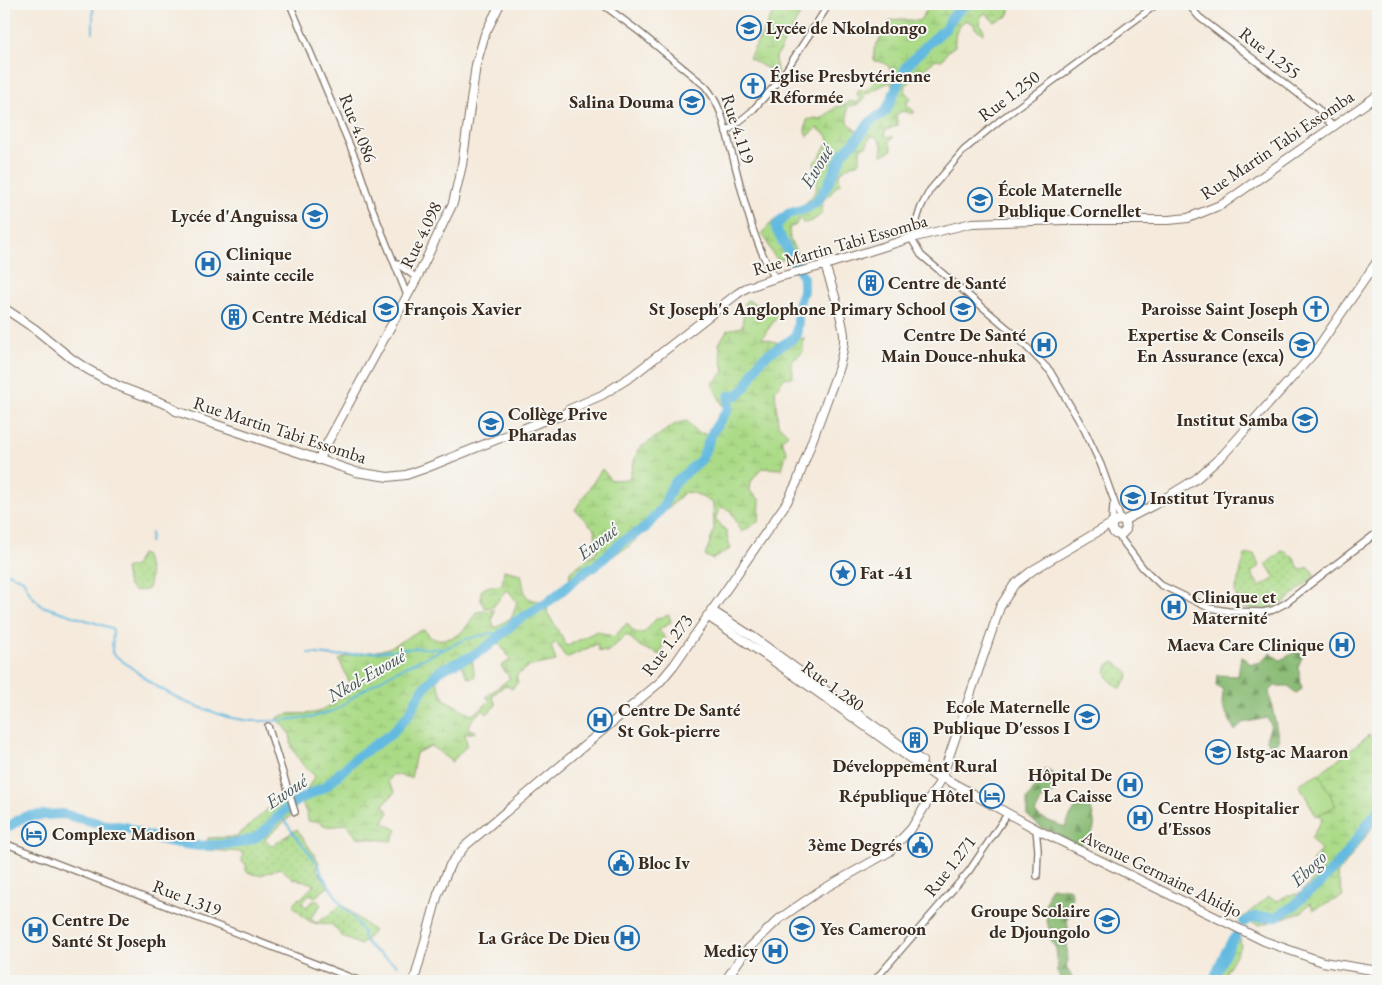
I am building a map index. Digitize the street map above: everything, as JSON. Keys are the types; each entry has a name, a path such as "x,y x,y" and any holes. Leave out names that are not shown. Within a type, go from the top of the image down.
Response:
{"main road":[{"name":"Rue 4.098","path":"318,460 417,278 453,203 462,165 476,65 485,34 500,4"},
{"name":"Rue Martin Tabi Essomba","path":"4,308 35,329 72,360 118,386 168,405 176,411 318,460 365,474 391,477 406,475 563,414 602,395 625,381 746,288 911,238 972,223 987,221 1169,220 1188,218 1223,204 1378,95"},
{"path":"1092,535 1121,528 1143,511 1196,478 1227,450 1317,349 1378,260"},
{"name":"Rue 1.273","path":"414,981 438,894 455,857 465,846 555,770 651,692 674,665 787,502 797,482 843,353 844,334 840,313 825,265"},
{"path":"725,981 745,952 779,919 818,892 889,852 911,829 942,777 997,616 1014,585 1033,570 1112,524 1112,530 1121,528"},
{"name":"Rue 1.280","path":"709,613 863,726 942,777"},
{"name":"Avenue Germaine Ahidjo","path":"942,777 1036,829 1264,941 1323,962 1378,971"}],"street":[{"name":"Rue 4.086","path":"290,4 356,160 371,205 396,263 407,295"},
{"name":"Rue 4.119","path":"602,4 705,86 717,104 758,246 775,278"},
{"path":"726,132 751,112 779,81 829,4"},
{"name":"Rue 1.250","path":"911,238 925,198 964,150 999,121 1157,4"},
{"name":"Rue 1.255","path":"1188,4 1199,16 1318,109 1332,126"},
{"path":"911,238 921,255 1012,332 1050,371 1086,431 1101,464 1130,552 1161,585 1198,604 1218,610 1263,612 1273,610 1286,603 1378,532"},
{"path":"396,263 417,278"},
{"path":"1112,524 1113,502"},
{"path":"268,726 295,812"},
{"name":"Rue 1.271","path":"874,981 969,871 1008,813"},
{"path":"1036,829 1038,850 1037,876"},
{"name":"Rue 1.319","path":"4,843 360,981"}],"green space":[{"path":"778,4 806,4 775,59 778,75 749,58"},
{"path":"943,4 1009,4 1010,11 1008,16 994,22 986,13 981,16 980,25 984,30 983,34 975,28 974,24 966,20 960,25 955,38 955,46 948,51 942,60 936,59 905,86 905,92 912,99 907,101 907,105 915,112 912,114 904,111 898,113 896,116 898,125 885,131 885,136 894,137 889,141 892,150 882,155 882,145 877,137 871,136 866,146 860,148 860,161 839,174 840,184 824,199 822,212 819,216 803,223 799,218 796,225 789,228 790,240 799,257 799,265 793,266 785,259 778,260 762,234 774,221 796,209 813,195 817,184 814,162 829,141 828,136 817,128 807,137 805,130 807,120 821,119 836,107 844,106 850,101 857,103 860,99 857,96 858,90 865,91 878,78 891,73 886,64 874,61 874,49 890,21 900,19 919,21 927,10","holes":["891,82 893,90 883,110 874,115 862,131 856,131 848,122 847,109 861,102 864,99 863,95 887,83"]},
{"path":"747,300 779,314 762,338 779,343 804,338 802,353 792,361 793,377 784,378 775,391 778,424 788,434 781,440 787,451 782,469 761,468 751,482 750,491 760,500 759,521 742,532 730,510 721,507 715,518 726,531 730,549 713,559 705,556 714,530 713,503 694,493 685,492 627,548 620,551 548,606 547,612 567,646 597,631 614,637 627,623 634,632 644,633 656,619 669,615 671,622 659,630 665,638 661,652 666,654 668,658 641,647 627,635 607,652 599,651 597,644 566,658 556,642 551,646 556,661 527,667 516,676 518,682 512,689 505,685 492,696 496,705 487,714 483,710 473,718 468,728 476,732 465,734 467,745 452,762 431,746 416,753 411,778 392,774 388,782 395,792 383,805 389,812 383,822 397,830 392,841 356,837 347,823 332,826 324,825 317,821 308,821 302,801 306,790 315,776 303,765 292,748 290,734 276,719 289,714 318,712 349,690 352,687 339,660 345,657 385,649 424,630 433,639 454,637 464,630 476,612 494,610 492,621 495,628 512,617 517,602 507,589 493,607 485,608 481,602 481,591 483,589 502,585 504,570 521,574 528,598 546,602 569,581 570,572 597,551 595,530 575,510 602,469 611,480 629,479 638,449 677,423 687,421 697,433 708,434 725,410 712,384 724,372 719,344 727,330 742,327 745,302","holes":["499,643 511,660 501,666 510,678 486,697 490,700 471,715 444,699 436,680 442,674 461,664 468,678 475,677 472,659"]},
{"path":"1282,551 1286,551 1289,555 1293,556 1300,570 1309,567 1315,576 1281,605 1267,609 1240,608 1235,592 1245,555 1254,554 1259,566 1251,573 1260,587 1275,578 1266,564"},
{"path":"141,554 144,555 150,572 150,581 147,590 134,591 128,586 125,569 135,566"},
{"path":"1296,652 1300,653 1302,657 1298,667 1302,689 1295,694 1289,686 1275,686 1269,692 1279,741 1270,745 1266,739 1271,725 1267,718 1242,723 1235,731 1222,705 1223,690 1216,685 1217,675 1238,676 1241,656 1251,664 1261,662 1270,653 1280,660"},
{"path":"1115,662 1129,674 1120,689 1109,679 1106,673 1108,665"},
{"path":"1369,735 1378,744 1378,820 1337,875 1343,896 1314,910 1310,903 1303,912 1260,925 1241,919 1268,897 1277,901 1288,895 1299,894 1322,871 1312,862 1321,850 1311,838 1322,820 1307,783"},
{"path":"1046,769 1059,778 1059,781 1056,781 1051,796 1042,799 1035,813 1041,818 1065,827 1079,804 1086,798 1088,800 1093,815 1094,827 1089,837 1076,847 1065,838 1039,826 1027,815 1027,799 1036,786 1042,772"},
{"path":"1319,773 1336,806 1316,816 1299,784"},
{"path":"285,794 291,816 265,839 272,846 297,829 319,862 316,869 329,886 315,897 310,894 302,903 306,907 316,899 321,905 310,919 317,923 342,905 374,931 361,945 343,937 331,924 318,924 309,921 293,906 295,901 301,898 314,885 294,879 280,868 259,875 246,871 246,863 242,862 243,852 205,850 208,838 236,837"},
{"path":"1050,888 1068,888 1072,894 1067,920 1069,935 1066,967 1072,977 1067,981 1062,981 1056,970 1058,969 1056,949 1051,940 1045,911"},
{"path":"1240,939 1241,946 1225,974 1226,981 1212,981 1226,947"}],"waterway":[{"path":"91,4 93,7 93,32"},
{"name":"Ewoué","path":"4,830 28,816 63,814 106,825 125,827 147,836 200,846 237,843 253,839 262,833 285,810 300,799 325,787 357,757 391,734 410,713 424,688 440,670 487,647 516,621 547,603 588,569 594,567 623,541 645,528 663,507 673,484 701,460 713,431 728,409 729,396 738,395 743,390 763,358 796,336 798,306 803,291 803,278 776,227 788,214 807,208 816,202 827,186 843,153 870,122 886,111 906,67 945,29 953,16 967,4"},
{"path":"150,542 151,533"},
{"name":"Nkol-Ewoué","path":"4,571 23,580 31,595 42,606 111,628 113,630 112,653 154,685 185,702 227,717 250,721 313,717 336,710 360,692 394,672 466,639 491,633 500,634"},
{"path":"308,653 335,656 415,648 445,649"},
{"name":"Ebogo","path":"1244,922 1253,917 1275,917 1294,906 1319,885 1343,858 1378,810"},
{"path":"281,815 317,863 322,875 343,907 352,915 363,932 366,942 370,947 397,965"},
{"name":"Ebogo","path":"1214,981 1223,958 1236,936"}],"place":[{"name":"Lycée de Nkolndongo","path":"749,28"},
{"name":"Église Presbytérienne Réformée","path":"753,86"},
{"name":"Salina Douma","path":"692,102"},
{"name":"École Maternelle Publique Cornellet","path":"980,200"},
{"name":"Lycée d'Anguissa","path":"315,216"},
{"name":"Clinique sainte cecile","path":"208,264"},
{"name":"Centre de Santé","path":"871,283"},
{"name":"François Xavier","path":"386,309"},
{"name":"St Joseph's Anglophone Primary School","path":"963,309"},
{"name":"Paroisse Saint Joseph","path":"1316,309"},
{"name":"Centre Médical","path":"234,317"},
{"name":"Centre De Santé Main Douce-nhuka","path":"1044,345"},
{"name":"Expertise & Conseils En Assurance (exca)","path":"1302,345"},
{"name":"Institut Samba","path":"1305,420"},
{"name":"Collège Prive Pharadas","path":"491,424"},
{"name":"Institut Tyranus","path":"1133,498"},
{"name":"Fat -41","path":"843,573"},
{"name":"Clinique et Maternité","path":"1174,607"},
{"name":"Maeva Care Clinique","path":"1342,645"},
{"name":"Ecole Maternelle Publique D'essos I","path":"1087,717"},
{"name":"Centre De Santé St Gok-pierre","path":"600,720"},
{"name":"Développement Rural","path":"915,740"},
{"name":"Istg-ac Maaron","path":"1218,752"},
{"name":"Hôpital De La Caisse","path":"1130,785"},
{"name":"République Hôtel","path":"992,796"},
{"name":"Centre Hospitalier d'Essos","path":"1140,818"},
{"name":"Complexe Madison","path":"34,834"},
{"name":"3ème Degrés","path":"920,845"},
{"name":"Bloc Iv","path":"621,863"},
{"name":"Groupe Scolaire de Djoungolo","path":"1107,921"},
{"name":"Yes Cameroon","path":"802,929"},
{"name":"Centre De Santé St Joseph","path":"35,930"},
{"name":"La Grâce De Dieu","path":"627,938"},
{"name":"Medicy","path":"775,951"}]}
